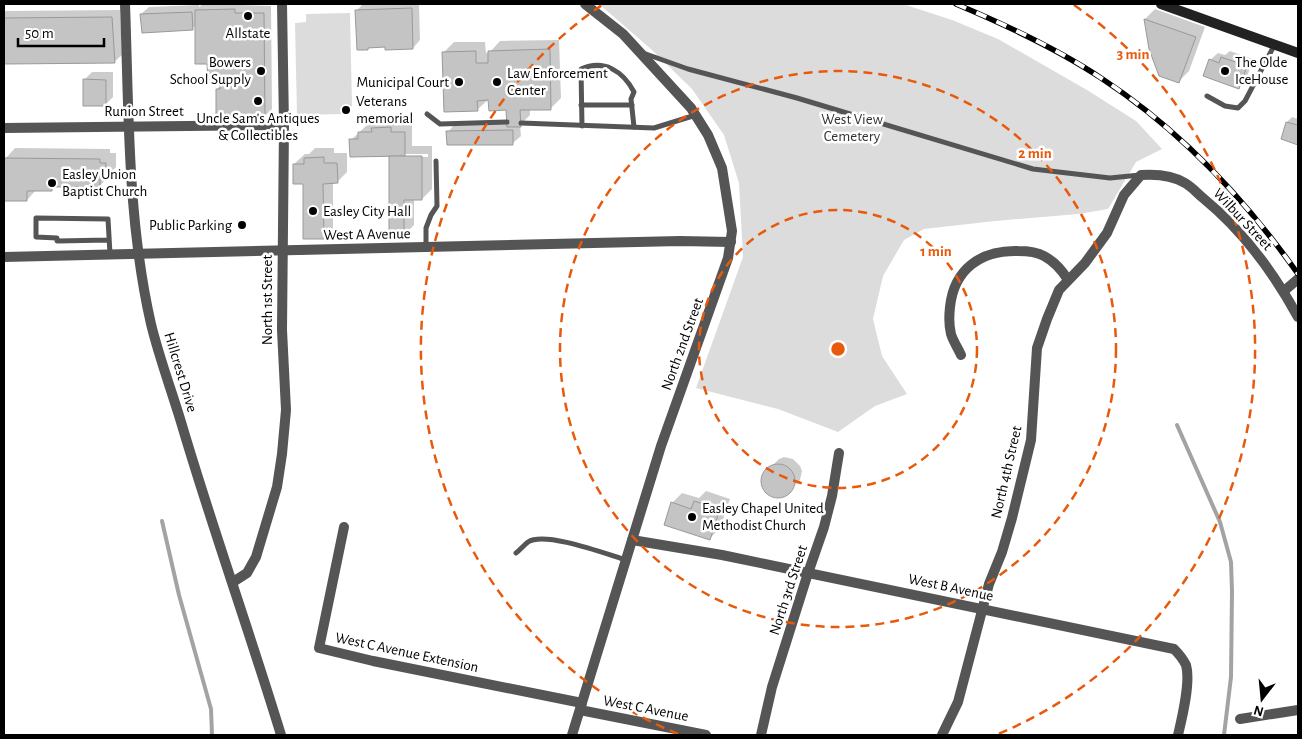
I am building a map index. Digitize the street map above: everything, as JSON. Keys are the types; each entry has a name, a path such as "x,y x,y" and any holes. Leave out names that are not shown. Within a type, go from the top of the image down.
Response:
{"main road":[{"path":"1161,4 1298,53"}],"street":[{"name":"Hillcrest Drive","path":"126,4 128,126 132,206 138,254 151,325 195,470 233,582 281,735"},
{"name":"North 1st Street","path":"233,582 247,573 256,557 276,486 282,454 286,410 282,330 284,125 282,4"},
{"name":"North 2nd Street","path":"572,735 661,446 728,258 732,231 722,168 708,135 692,108 623,34 585,4"},
{"name":"Runion Street","path":"4,128 284,125"},
{"name":"Wilbur Street","path":"1141,175 1159,174 1185,183 1218,210 1252,248 1284,291 1298,317"},
{"name":"North 4th Street","path":"942,735 958,702 989,584 1002,552 1012,518 1031,440 1038,348 1047,319 1060,290 1107,233 1124,195 1141,175"},
{"name":"West A Avenue","path":"4,257 680,241 730,242"},
{"path":"961,355 951,334 949,316 951,297 958,280 967,267 986,256 1003,250 1024,251 1043,255 1060,267 1068,280"},
{"path":"1284,291 1298,279"},
{"name":"North 3rd Street","path":"761,735 772,688 824,527 832,496 839,453"},
{"name":"West C Avenue Extension","path":"344,527 318,648 581,706"},
{"name":"West B Avenue","path":"632,540 722,555 1174,649 1186,665 1187,674 1184,707 1178,735"},
{"name":"West C Avenue","path":"581,706 706,735"},
{"path":"1240,719 1298,710"}],"lane":[{"path":"1207,96 1225,106 1238,108 1245,102 1275,44"},
{"path":"638,51 688,68 797,98 1033,169 1110,178 1141,175"},
{"path":"582,126 580,69 586,66 600,66 611,67 628,82 634,92 631,98 634,127"},
{"path":"581,105 632,106"},
{"path":"427,114 440,124 506,122"},
{"path":"521,123 654,128 696,115"},
{"path":"426,248 426,228 437,206 436,161"},
{"path":"58,256 57,238 36,237 36,218 108,219 110,254"},
{"path":"57,241 109,240"},
{"path":"516,553 529,541 553,540 626,560"}],"green space":[{"name":"West View Cemetery","path":"599,4 903,4 952,20 998,39 1087,90 1136,121 1162,149 1136,162 1108,209 1078,214 924,229 904,240 883,276 873,319 882,356 907,394 875,406 838,432 778,409 696,388 743,257 739,183 724,135 692,89 652,50"},
{"path":"350,13 352,106 343,107 343,114 297,115 295,23 306,22 306,14"}],"building":[{"path":"412,8 413,49 385,50 385,47 357,50 355,10"},
{"path":"235,9 235,13 264,13 265,118 216,119 216,89 220,89 220,80 208,80 207,64 195,64 195,10"},
{"path":"192,12 193,30 142,33 140,14"},
{"path":"112,17 115,63 4,64 4,18"},
{"path":"1144,19 1196,37 1179,83 1159,76 1149,49"},
{"name":"Law Enforcement Center","path":"550,49 551,110 520,110 521,127 507,127 506,110 489,111 488,100 477,101 478,111 444,112 442,52 476,51 476,63 488,63 488,51"},
{"name":"The Olde IceHouse","path":"1221,57 1247,66 1239,89 1203,76 1209,59 1219,63"},
{"path":"83,79 106,80 106,106 83,106"},
{"path":"1286,122 1298,125 1298,145 1281,139"},
{"path":"391,127 391,132 405,132 405,156 350,157 349,139 358,139 358,132 372,132 371,128"},
{"path":"513,130 513,145 447,145 446,131"},
{"path":"389,156 422,156 422,200 404,200 404,236 389,236"},
{"name":"Easley City Hall","path":"324,157 324,163 337,163 338,183 323,184 324,239 303,239 303,184 293,184 293,164 304,164 304,158"},
{"name":"Easley Union Baptist Church","path":"4,158 100,159 100,163 106,163 106,179 100,179 100,187 52,187 52,191 27,191 27,201 4,201"},
{"path":"778,464 790,469 795,481 790,493 778,498 766,493 761,481 766,469"},
{"name":"Easley Chapel United Methodist Church","path":"694,501 720,509 710,540 664,525 671,502 691,509"}],"waterway":[{"path":"1177,425 1220,522 1231,562 1231,677 1224,735"},
{"path":"162,521 179,595 211,709 212,735"}],"railway":[{"path":"956,4 1049,47 1130,98 1184,143 1233,192 1278,246 1298,274"}],"place":[{"name":"Allstate","path":"248,16"},
{"name":"Bowers School Supply","path":"261,71"},
{"name":"The Olde IceHouse","path":"1225,71"},
{"name":"Municipal Court","path":"459,82"},
{"name":"Law Enforcement Center","path":"497,82"},
{"name":"Uncle Sam's Antiques & Collectibles","path":"258,101"},
{"name":"Veterans memorial","path":"346,110"},
{"name":"Easley Union Baptist Church","path":"52,183"},
{"name":"Easley City Hall","path":"313,211"},
{"name":"Public Parking","path":"242,225"},
{"name":"Easley Chapel United Methodist Church","path":"692,517"}]}
